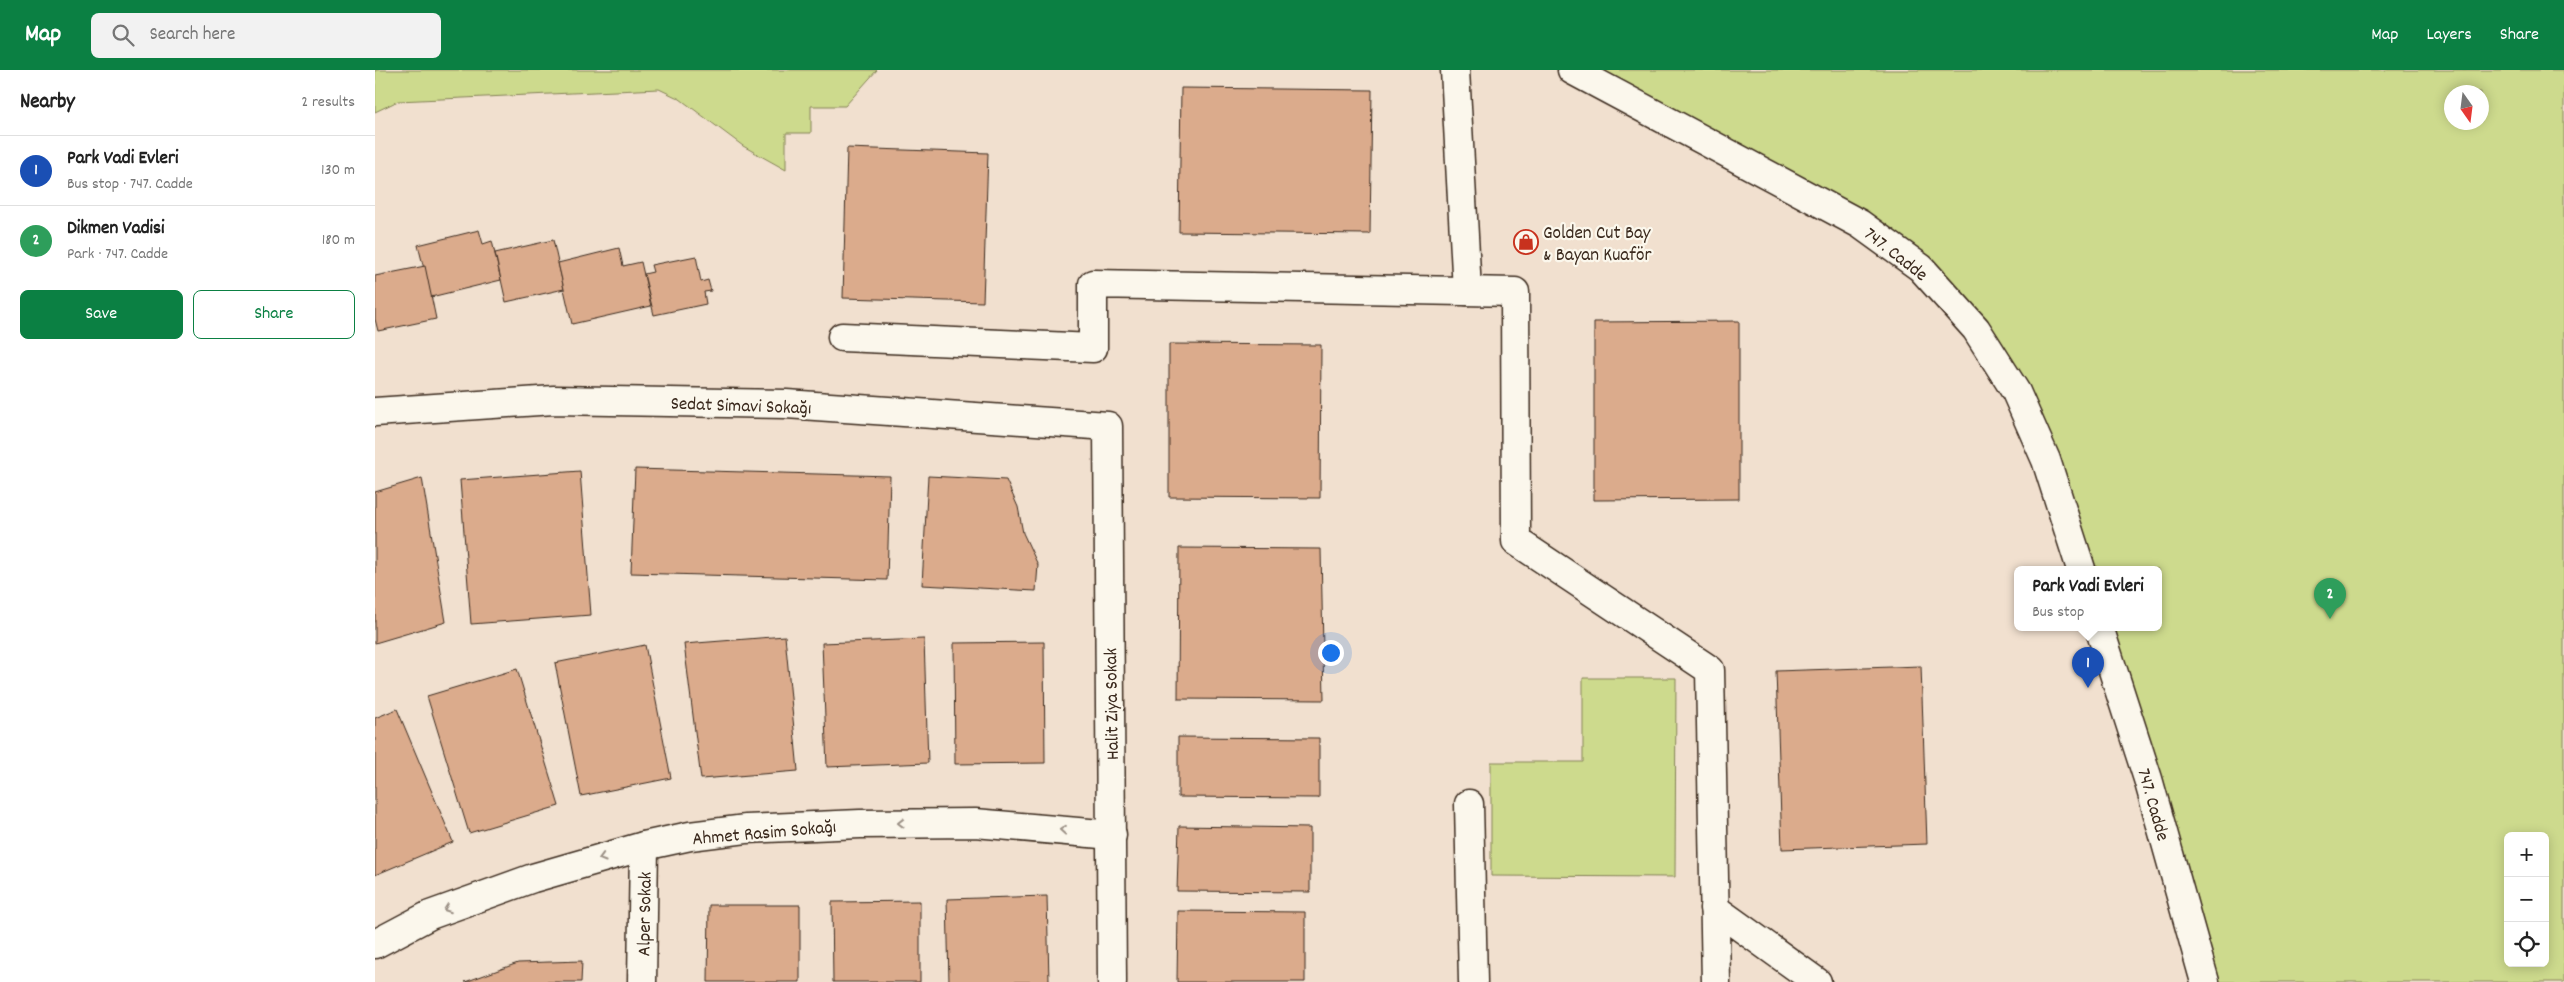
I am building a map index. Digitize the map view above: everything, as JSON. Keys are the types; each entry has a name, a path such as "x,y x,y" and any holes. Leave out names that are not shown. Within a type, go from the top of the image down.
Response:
{"street":[{"path":"1455,70 1467,292"},
{"name":"747. Cadde","path":"1572,70 1860,224 1921,268 1976,329 2016,392 2046,460 2080,566"},
{"path":"842,337 1093,348 1093,284 1515,292 1516,541 1710,670 1716,982"},
{"name":"Sedat Simavi Sokağı","path":"375,412 563,400 786,404 1108,426"},
{"name":"Halit Ziya Sokak","path":"1108,426 1112,982"},
{"name":"747. Cadde","path":"2100,631 2148,779 2205,982"},
{"path":"1469,804 1473,982"},
{"name":"Ahmet Rasim Sokağı","path":"375,944 430,915 533,878 644,846 690,836 746,829 860,824 975,823 1112,834"},
{"name":"Alper Sokak","path":"642,982 644,846"},
{"path":"1714,908 1817,982"}],"green space":[{"path":"375,70 877,70 845,106 811,106 811,133 786,133 786,170 743,146 680,99 659,89 398,101 375,112"},
{"path":"1572,70 2564,70 2564,982 2205,982 2100,631 2162,631 2162,566 2080,566 2046,460 1921,268"},
{"path":"1583,678 1676,678 1675,877 1491,876 1491,762 1583,762"}],"building":[{"path":"1181,88 1372,90 1370,234 1179,232"},
{"path":"847,148 988,153 983,302 843,298"},
{"path":"479,230 483,244 492,241 501,280 431,297 418,245"},
{"path":"553,240 564,289 506,302 495,253"},
{"path":"619,248 623,266 641,262 651,306 572,324 558,263"},
{"path":"696,256 701,282 708,280 711,291 704,292 706,304 654,315 644,274 653,272 651,265"},
{"path":"425,266 436,319 378,331 375,319 375,276"},
{"path":"1739,321 1739,499 1594,500 1594,322"},
{"path":"1169,344 1321,345 1320,498 1169,497"},
{"path":"635,469 890,476 887,580 631,573"},
{"path":"580,471 591,615 471,624 460,480"},
{"path":"928,476 1006,480 1018,507 1023,533 1038,565 1036,591 922,585"},
{"path":"422,478 446,622 375,643 375,492"},
{"path":"1179,548 1321,549 1324,700 1178,699"},
{"path":"785,636 798,771 701,779 684,644"},
{"path":"924,639 928,763 827,767 822,643"},
{"path":"1044,642 1045,763 955,764 954,643"},
{"path":"645,645 671,778 581,796 555,663"},
{"path":"1921,666 1927,844 1782,849 1776,671"},
{"path":"517,669 559,806 469,833 427,696"},
{"path":"397,709 453,842 375,875 375,718"},
{"path":"1178,737 1319,738 1319,798 1178,797"},
{"path":"1179,826 1310,828 1310,892 1177,891"},
{"path":"1047,896 1049,982 949,982 947,899"},
{"path":"920,901 920,982 833,982 832,902"},
{"path":"709,905 800,905 800,982 708,982"},
{"path":"1178,911 1305,912 1305,982 1177,982"},
{"path":"582,961 581,982 465,982 518,963"}],"place":[{"name":"Golden Cut Bay & Bayan Kuaför","path":"1526,242"},
{"name":"Dikmen Vadisi","path":"2330,619"},
{"name":"Park Vadi Evleri","path":"2088,688"}]}
